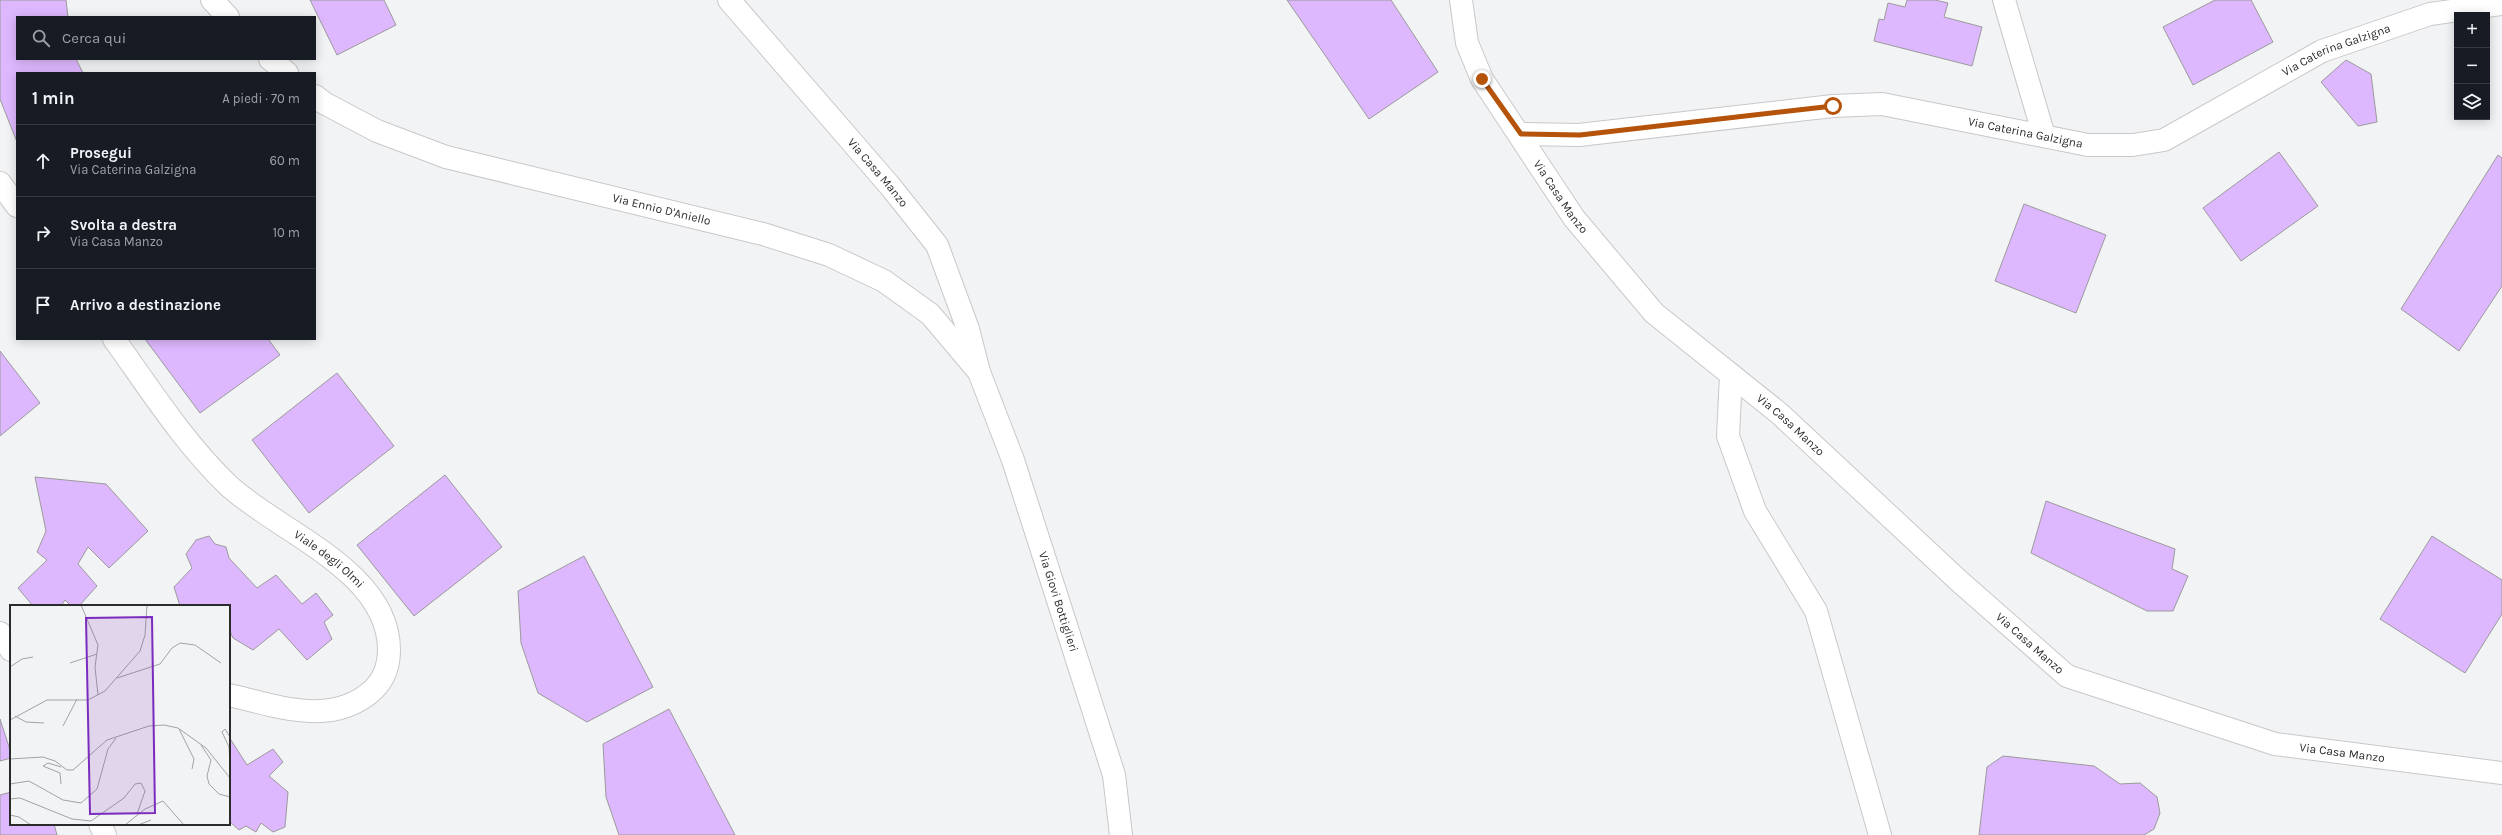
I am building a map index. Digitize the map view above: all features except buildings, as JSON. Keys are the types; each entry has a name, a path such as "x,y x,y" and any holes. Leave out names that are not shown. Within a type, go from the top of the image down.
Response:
{"street":[{"path":"212,0 227,16"},
{"name":"Via Casa Manzo","path":"729,0 890,186 937,245 968,329 979,372"},
{"name":"Via Casa Manzo","path":"1460,0 1467,43 1482,79 1521,134 1574,218 1654,313 1780,414 1959,581 2067,676 2275,744 2502,773"},
{"path":"2004,0 2044,136"},
{"name":"Via Caterina Galzigna","path":"1521,134 1580,135 1833,106 1882,104 2108,147 2164,140 2322,51 2430,14 2502,4"},
{"path":"271,60 286,72"},
{"name":"Via Ennio D'Aniello","path":"316,97 324,103 377,131 446,157 756,232 829,255 884,281 930,314 979,372"},
{"path":"0,183 16,205"},
{"name":"Viale degli Olmi","path":"115,340 193,447 230,487 345,571 368,593 381,615 389,637 389,663 380,683 365,697 341,710 317,712 283,708 230,695"},
{"name":"Via Giovi Bottiglieri","path":"979,372 1013,460 1114,775 1121,835"},
{"path":"1731,375 1728,436 1755,511 1816,611 1880,835"},
{"path":"0,624 10,633"},
{"path":"0,633 10,648"},
{"path":"100,825 104,835"}],"route":[{"path":"1482,79 1521,134 1580,135 1833,106"}]}
